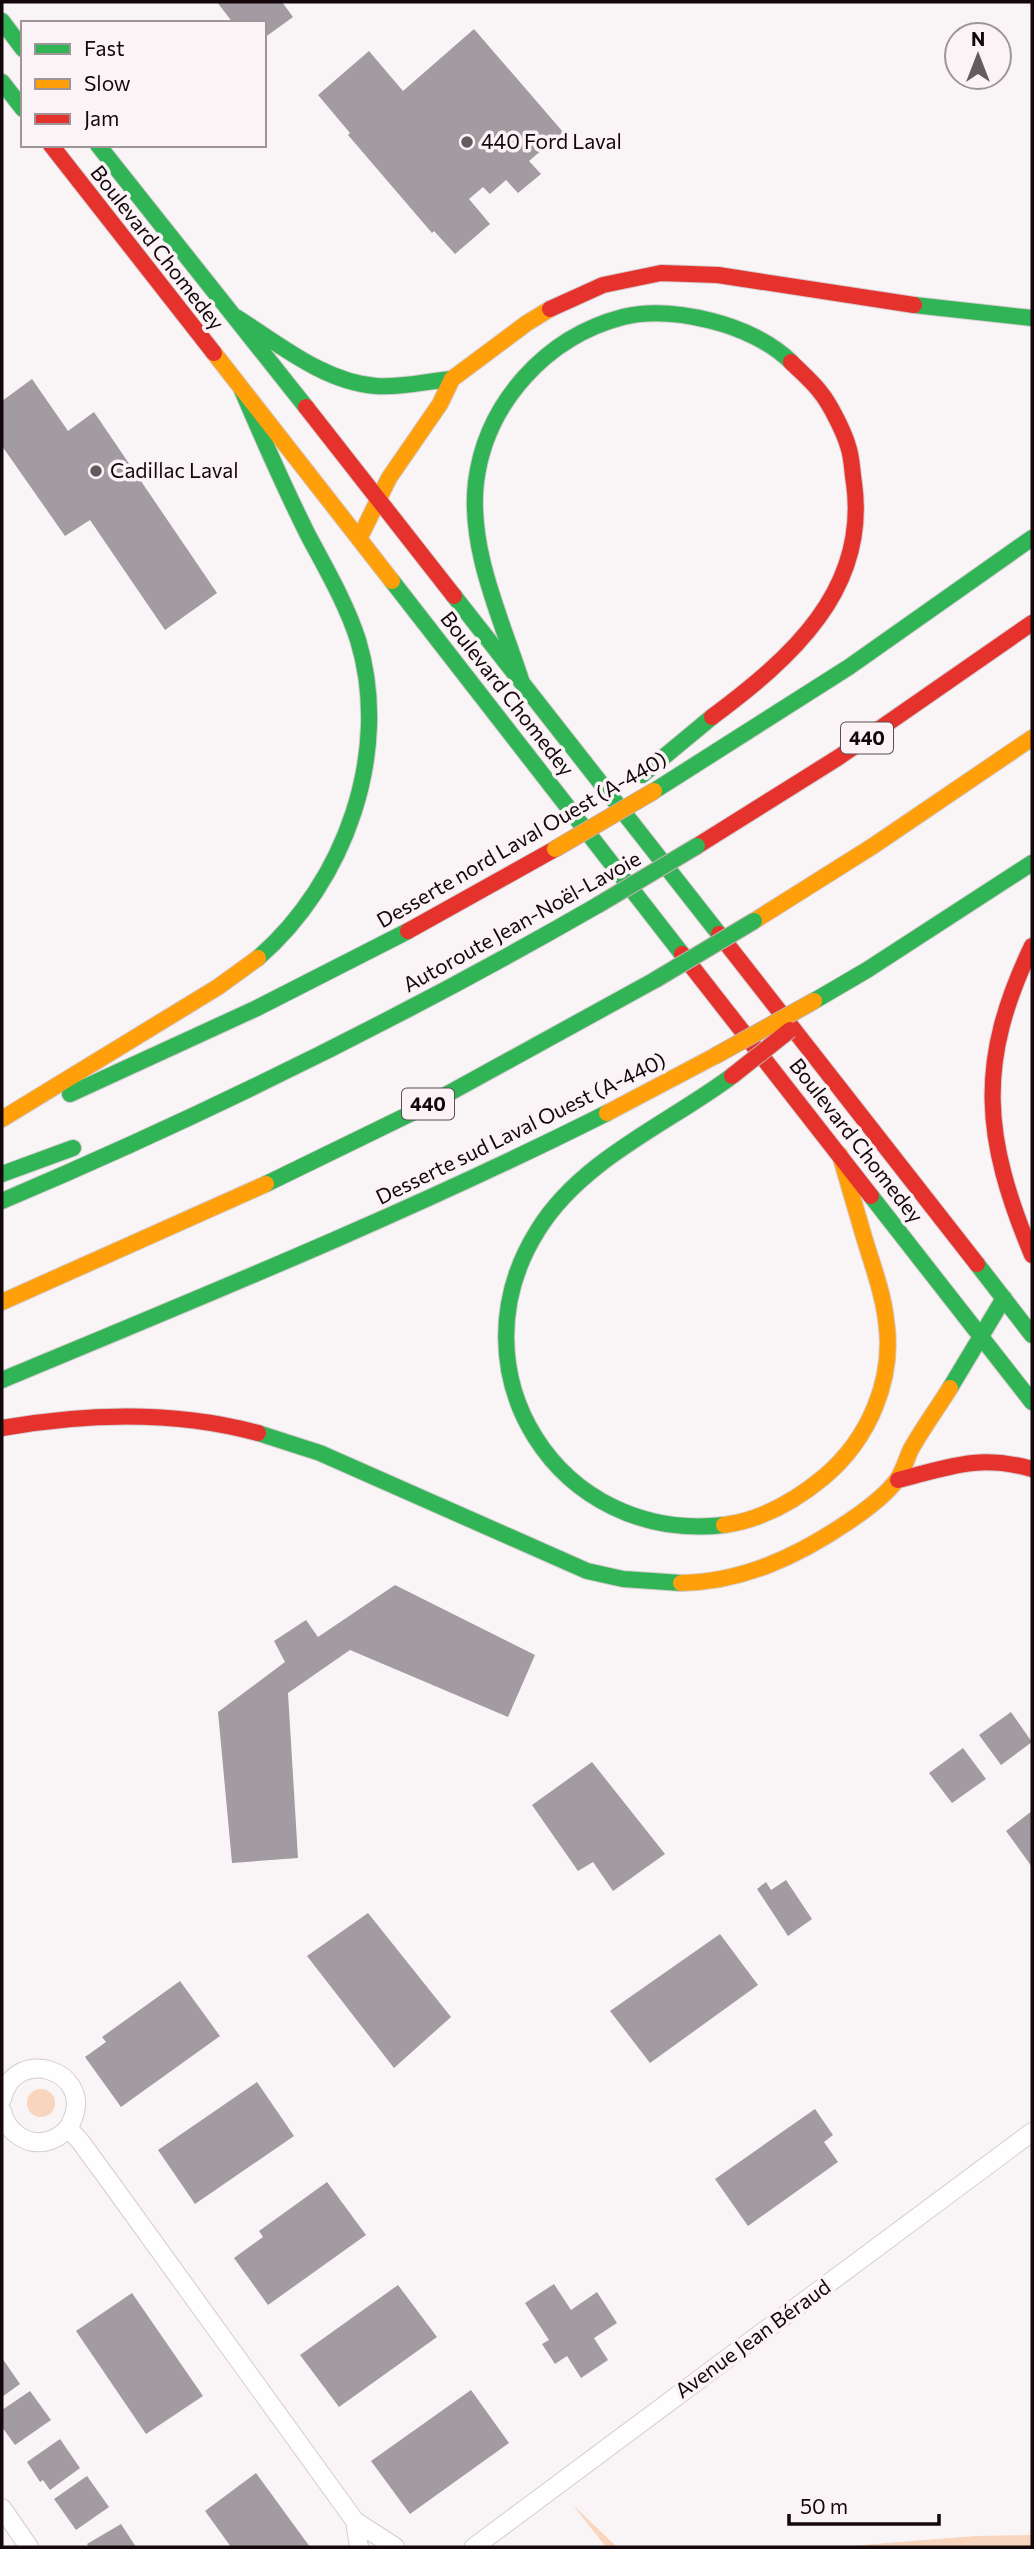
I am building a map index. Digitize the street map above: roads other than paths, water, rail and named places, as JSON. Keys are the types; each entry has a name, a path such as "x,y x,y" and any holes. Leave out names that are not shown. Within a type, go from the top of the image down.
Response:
{"main road":[{"path":"2,21 21,46"},
{"path":"2,82 21,106"},
{"name":"Boulevard Chomedey","path":"53,147 1032,1402"},
{"name":"Boulevard Chomedey","path":"100,147 236,317 1032,1335"},
{"path":"359,538 393,471 440,404 452,379 508,336 563,302 603,285 661,273 728,276 954,311 1032,318"},
{"path":"522,683 486,570 477,527 475,498 486,440 499,411 517,385 542,358 569,338 601,323 637,314 677,313 712,318 746,330 780,350 817,386 834,412 849,446 858,495 856,529 847,566 834,594 815,624 778,666 632,783 555,849"},
{"path":"236,317 321,370 345,380 380,386 452,379"},
{"path":"2,1121 204,997 265,953 295,921 321,886 355,811 364,768 368,726 366,683 358,643 337,586 302,522 242,390"},
{"name":"Desserte nord Laval Ouest (A-440)","path":"2,1121 142,1063 290,992 438,915 555,849 654,791 837,675 1032,538"},
{"name":"Autoroute Jean-Noël-Lavoie","path":"2,1201 277,1077 467,979 697,846 849,750 1032,623"},
{"name":"440","path":"2,1302 164,1232 387,1125 513,1059 754,921 916,818 1032,738"},
{"path":"840,1155 883,1295 888,1346 878,1399 863,1433 852,1448 816,1486 787,1506 731,1525 693,1528 656,1524 623,1513 592,1497 562,1474 531,1431 516,1399 508,1364 506,1331 507,1314 516,1278 537,1232 555,1208 577,1185 618,1152 716,1089 817,1004 1032,863"},
{"path":"1032,946 1013,987 998,1039 992,1110 1000,1169 1010,1202 1032,1255"},
{"name":"Desserte sud Laval Ouest (A-440)","path":"2,1380 456,1187 606,1114 817,1004"},
{"path":"2,1174 277,1077"},
{"path":"898,1480 907,1456 1004,1298"},
{"path":"2,1428 66,1417 130,1415 202,1421 262,1433 347,1464 587,1571 625,1580 659,1584 697,1583 733,1577 787,1559 835,1533 898,1480 971,1460 997,1460 1032,1469"}],"street":[{"path":"2,2099 7,2085 20,2072 38,2068 55,2072 65,2079 74,2094 75,2112 68,2128 54,2139 42,2142 30,2141 10,2129 2,2112"},
{"path":"68,2128 117,2190 355,2521 395,2547"},
{"name":"Avenue Jean Béraud","path":"474,2547 1032,2132"},
{"path":"2,2508 25,2546"},
{"path":"355,2521 359,2547"}],"place":[{"name":"440 Ford Laval","path":"467,142"},
{"name":"Cadillac Laval","path":"96,471"}]}
